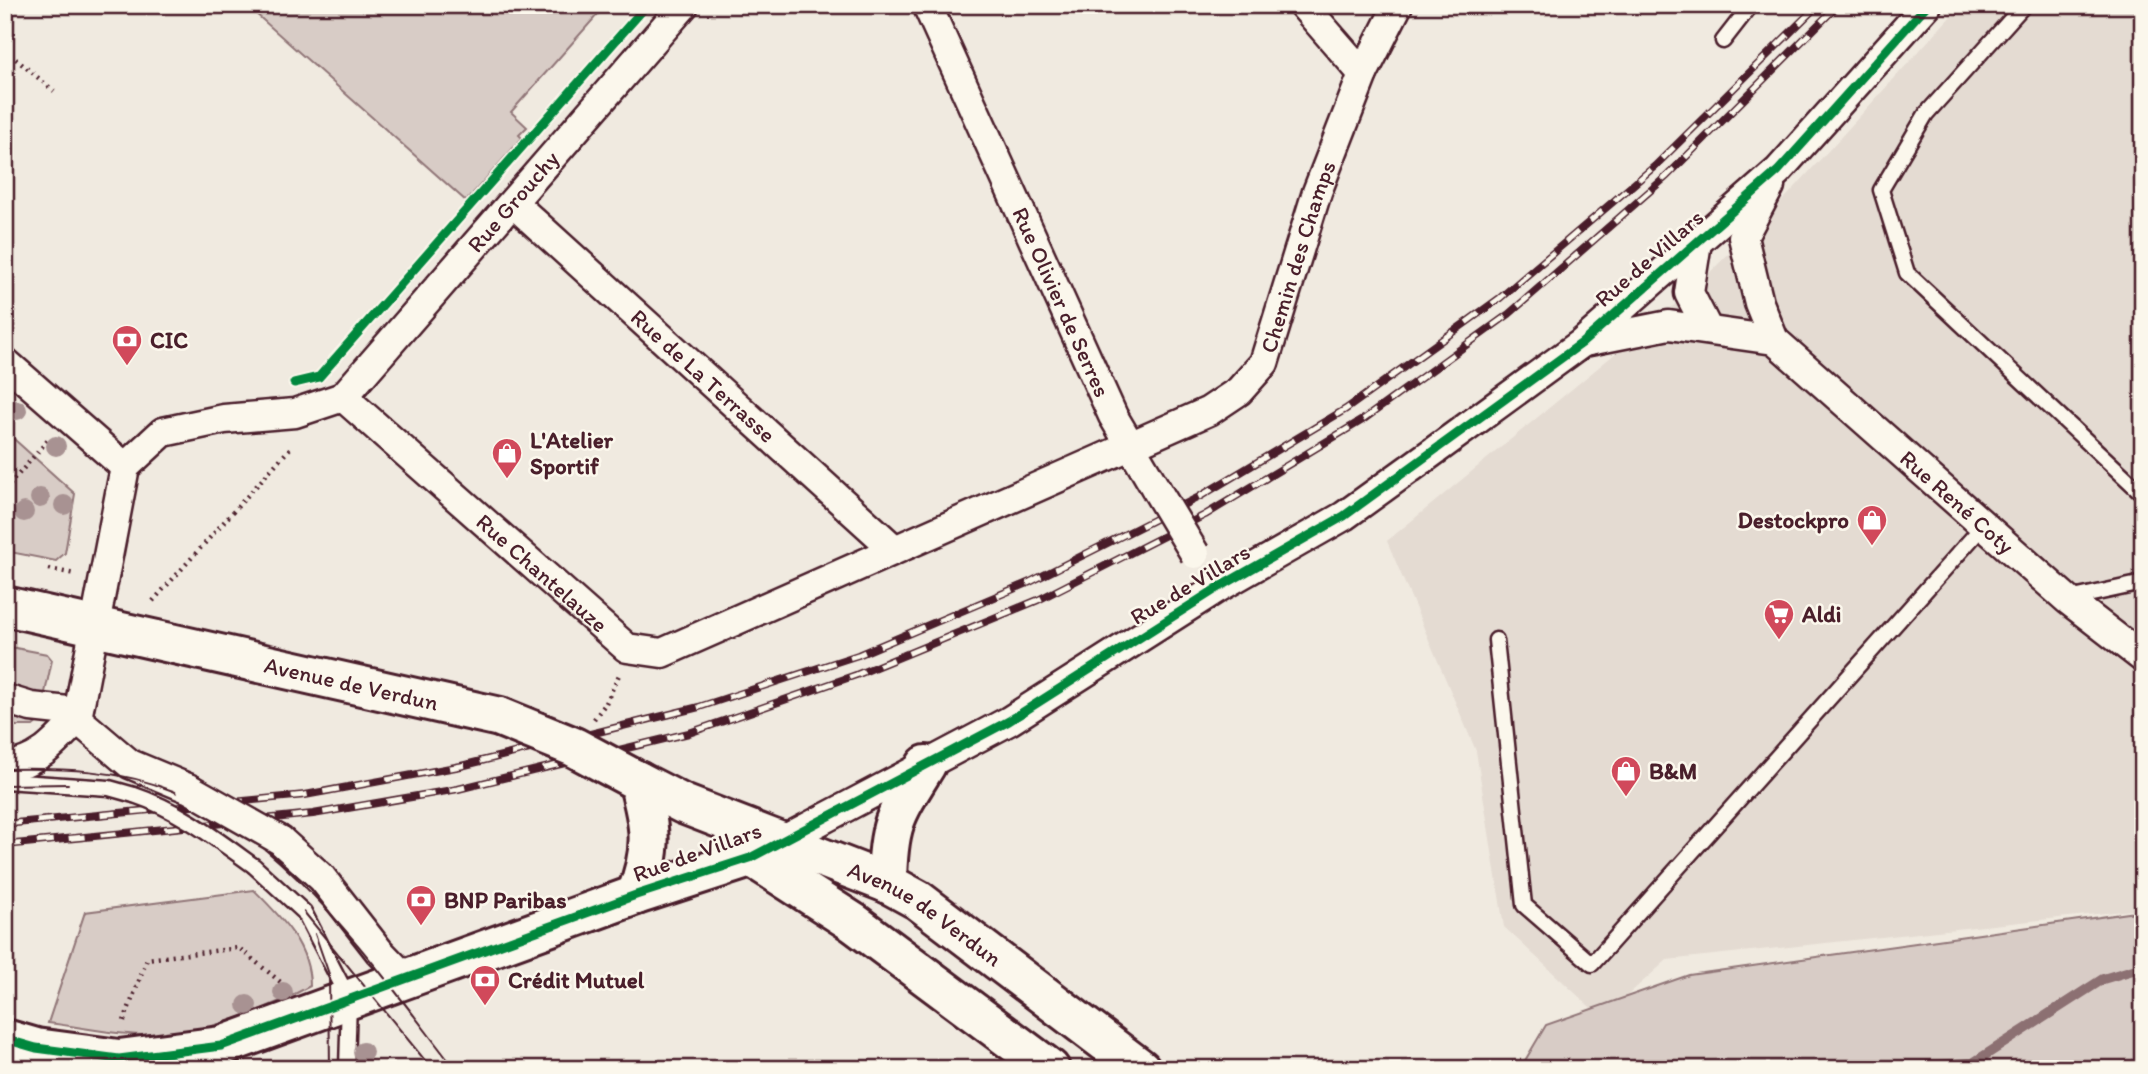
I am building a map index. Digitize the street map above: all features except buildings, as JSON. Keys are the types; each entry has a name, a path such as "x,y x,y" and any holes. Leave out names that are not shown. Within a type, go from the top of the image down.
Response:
{"main road":[{"name":"Avenue de Verdun","path":"5,606 500,717 574,747 764,850 854,923 1050,1069"},
{"path":"887,883 888,839 894,816 926,765"},
{"path":"635,779 648,817 651,844 648,866 636,895"},
{"name":"Avenue de Verdun","path":"764,850 887,883 918,900 1141,1069"},
{"name":"Rue de Villars","path":"5,1039 36,1048 119,1059 220,1052 305,1015 764,850"}],"street":[{"name":"Rue Grouchy","path":"343,397 684,5"},
{"name":"Rue Olivier de Serres","path":"927,5 1113,416 1216,589"},
{"path":"1303,5 1363,74"},
{"name":"Chemin des Champs","path":"1131,446 1209,411 1239,391 1264,363 1317,192 1363,74 1398,5"},
{"name":"Rue de Villars","path":"764,850 1009,721 1216,589 1344,516 1582,343 1778,172 1927,5"},
{"name":"Rue René Coty","path":"1778,172 1744,237 1759,303 1774,340 2068,600 2143,658"},
{"name":"Rue de La Terrasse","path":"513,203 894,549"},
{"path":"1698,242 1689,293 1707,328"},
{"path":"1582,343 1670,324 1774,340"},
{"path":"5,362 125,467"},
{"name":"Rue Chantelauze","path":"343,397 627,648 662,653 1131,446"},
{"path":"5,767 25,764 46,754 77,716 125,467 163,432 224,419 295,413 343,397"},
{"path":"5,699 77,716 130,764 190,789 281,840 322,878 379,951 407,979"}],"lane":[{"path":"1723,41 1752,5"},
{"path":"2024,5 1926,114 1881,190 1907,273 2143,494"},
{"path":"1496,640 1524,905 1592,964 1983,526"},
{"path":"2068,600 2143,583"},
{"path":"5,781 109,788 134,795 160,804 190,821 254,866 304,912 349,999 347,1069"}],"path":[{"path":"5,50 54,91"},
{"path":"153,601 298,439"},
{"path":"5,490 38,451"},
{"path":"606,703 618,676"},
{"path":"121,1027 148,959 239,948 296,994 305,1015"}],"shaded area":[{"path":"246,5 606,5 511,112 527,127 519,135 522,138 466,201"},
{"path":"1961,5 2143,5 2143,909 1667,960 1602,1018 1504,927 1476,751 1387,541 1689,293 1788,195"},
{"path":"5,431 75,494 65,553 56,561 5,551"},
{"path":"5,646 47,654 52,660 39,721 33,726 5,726"},
{"path":"254,890 284,921 299,945 309,971 310,986 236,1019 175,1034 129,1034 48,1023 85,912"},
{"path":"2143,911 2143,1069 1520,1069 1546,1025 1689,975"}],"waterway":[{"path":"1866,1069 1973,1063 2103,979 2143,967"}],"tram line":[{"path":"5,769 90,771 132,778 173,791 215,812 293,874 329,912 396,992 455,1069"},
{"path":"5,785 68,784"},
{"path":"304,912 432,1069"},
{"path":"315,934 329,974 330,1069"}],"railway":[{"path":"5,824 305,795 461,766 699,707 858,655 1030,582 1199,497 1346,409 1500,298 1655,166 1818,5"},
{"path":"5,845 313,814 458,789 689,733 856,675 1038,600 1205,515 1364,419 1509,314 1667,176 1838,5"}],"cycle path":[{"path":"294,383 319,377 647,5"},
{"path":"5,1039 36,1048 119,1059 221,1046 636,895 750,858 1009,721 1216,589 1344,516 1582,343 1778,171 1927,5"}],"place":[{"name":"CIC","path":"127,367"},
{"name":"L'Atelier Sportif","path":"507,480"},
{"name":"Destockpro","path":"1872,547"},
{"name":"Aldi","path":"1779,641"},
{"name":"B&M","path":"1626,798"},
{"name":"BNP Paribas","path":"421,927"},
{"name":"Crédit Mutuel","path":"485,1007"}]}
